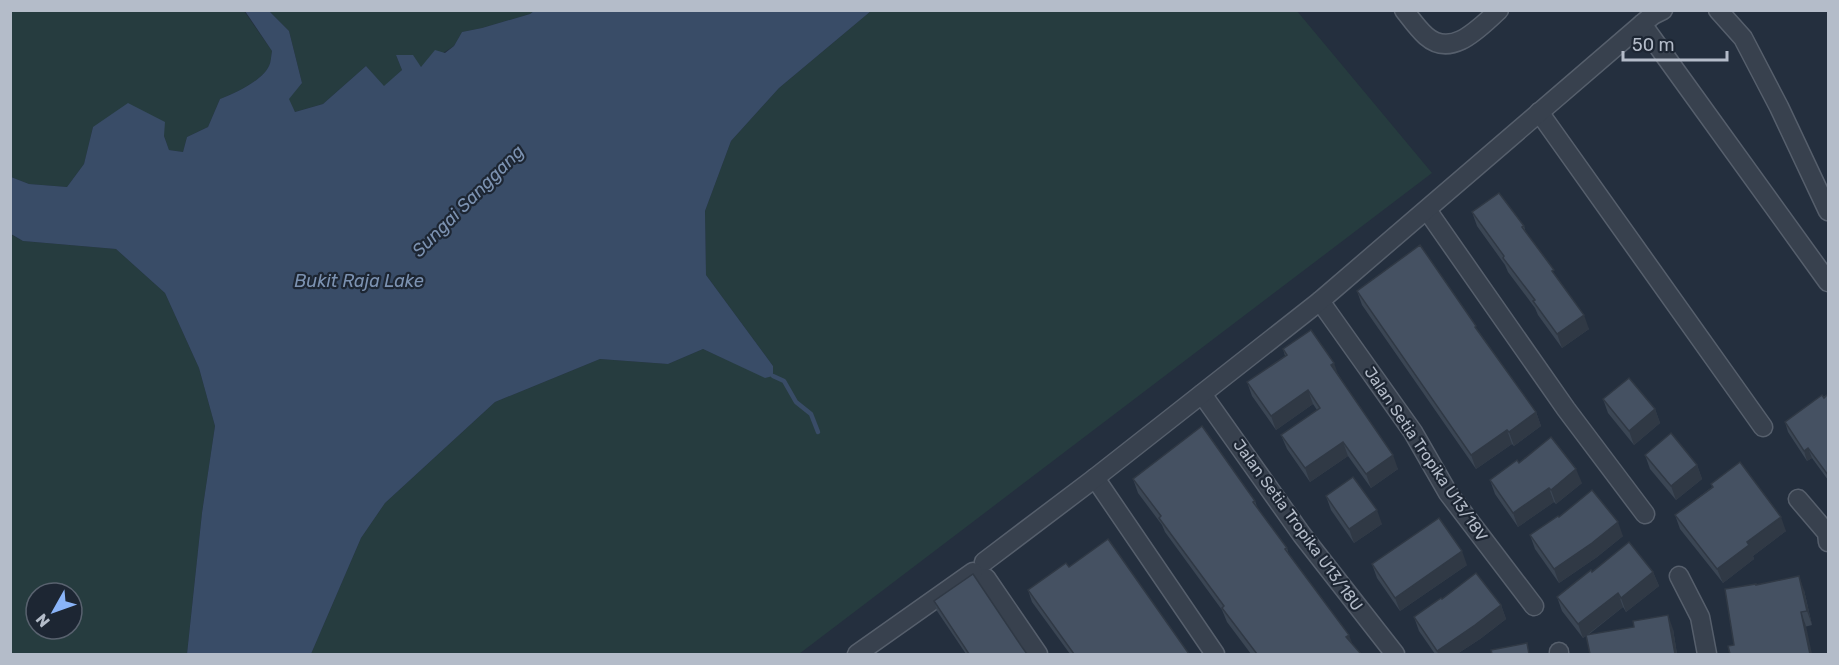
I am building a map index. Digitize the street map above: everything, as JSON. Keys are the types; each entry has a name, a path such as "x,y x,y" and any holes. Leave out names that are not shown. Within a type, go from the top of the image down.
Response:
{"street":[{"path":"1404,10 1427,38 1446,44 1466,39 1498,10"},
{"path":"857,654 981,571 1320,301 1642,24 1663,10"},
{"path":"1718,10 1743,38 1779,107 1828,211"},
{"path":"1642,24 1828,282"},
{"path":"1539,112 1763,427"},
{"path":"1427,210 1566,410 1645,514"},
{"name":"Jalan Setia Tropika U13/18V","path":"1320,301 1413,432 1448,493 1534,606"},
{"name":"Jalan Setia Tropika U13/18U","path":"1202,394 1302,536 1395,654"},
{"path":"1095,478 1215,654"},
{"path":"1798,499 1827,533 1828,542"},
{"path":"981,571 1038,654"},
{"path":"1679,576 1700,617 1707,654"}],"green space":[{"path":"10,11 244,11 272,51 271,61 265,72 254,82 220,99 208,127 187,137 183,152 169,150 164,136 93,127 84,164 67,187 29,184 11,177"},
{"path":"269,11 534,11 462,32 454,46 421,67 396,55 402,70 384,87 366,66 323,104 295,112 288,99 302,83 289,31"},
{"path":"871,11 1297,11 1432,173 799,654 311,654 361,538 385,503 495,402 600,359 668,364 703,349 765,377 773,366 706,275 705,211 731,141 779,88"},
{"path":"10,234 23,241 116,249 165,293 199,368 215,426 202,513 187,654 11,654"}],"water":[{"name":"Bukit Raja Lake","path":"245,11 269,11 289,31 302,83 289,99 295,112 323,104 366,66 384,86 402,70 396,55 413,55 421,67 435,50 445,53 454,46 462,32 534,11 871,11 779,88 731,141 705,211 706,275 773,366 773,376 765,378 703,349 668,364 600,359 495,402 385,503 361,538 311,654 187,654 202,513 215,426 199,368 165,293 116,249 23,241 11,234 11,177 29,184 67,187 84,164 93,127 128,103 165,122 164,136 169,150 183,152 187,137 208,127 220,99 254,82 269,66 272,51"}],"building":[{"path":"1499,193 1584,315 1557,334 1472,212"},
{"path":"1420,245 1536,412 1471,455 1357,291"},
{"path":"1311,330 1334,363 1331,365 1393,455 1366,474 1343,442 1305,468 1281,435 1320,408 1308,390 1271,416 1247,382 1287,355 1283,349"},
{"path":"1629,378 1655,409 1629,431 1603,399"},
{"path":"1828,394 1828,475 1808,448 1804,451 1785,422 1822,395 1824,398"},
{"path":"1202,426 1287,548 1285,549 1349,635 1346,637 1361,654 1257,654 1159,518 1161,516 1133,479"},
{"path":"1671,433 1697,465 1671,486 1645,455"},
{"path":"1551,437 1576,469 1551,490 1549,488 1513,513 1490,480 1517,460 1519,463"},
{"path":"1740,462 1781,517 1747,542 1749,545 1717,569 1675,515 1713,487 1711,484"},
{"path":"1353,477 1377,510 1349,529 1326,496"},
{"path":"1592,490 1618,522 1554,569 1530,535 1559,517"},
{"path":"1439,518 1462,551 1395,598 1372,564"},
{"path":"1108,539 1189,654 1074,654 1028,590 1066,563 1069,567"},
{"path":"1629,542 1653,572 1621,598 1618,593 1578,624 1557,597"},
{"path":"1476,573 1501,605 1437,651 1414,617"},
{"path":"973,574 1027,654 969,654 934,601"},
{"path":"1799,576 1807,611 1801,612 1810,654 1730,654 1728,646 1734,645 1725,589"},
{"path":"1668,615 1675,654 1590,654 1586,635 1634,627 1633,621"},
{"path":"1527,643 1529,654 1492,654 1491,650"}],"waterway":[{"path":"773,376 784,381 796,402 811,414 818,432"}],"water label":[{"name":"Sungai Sanggang","path":"468,201"}]}
